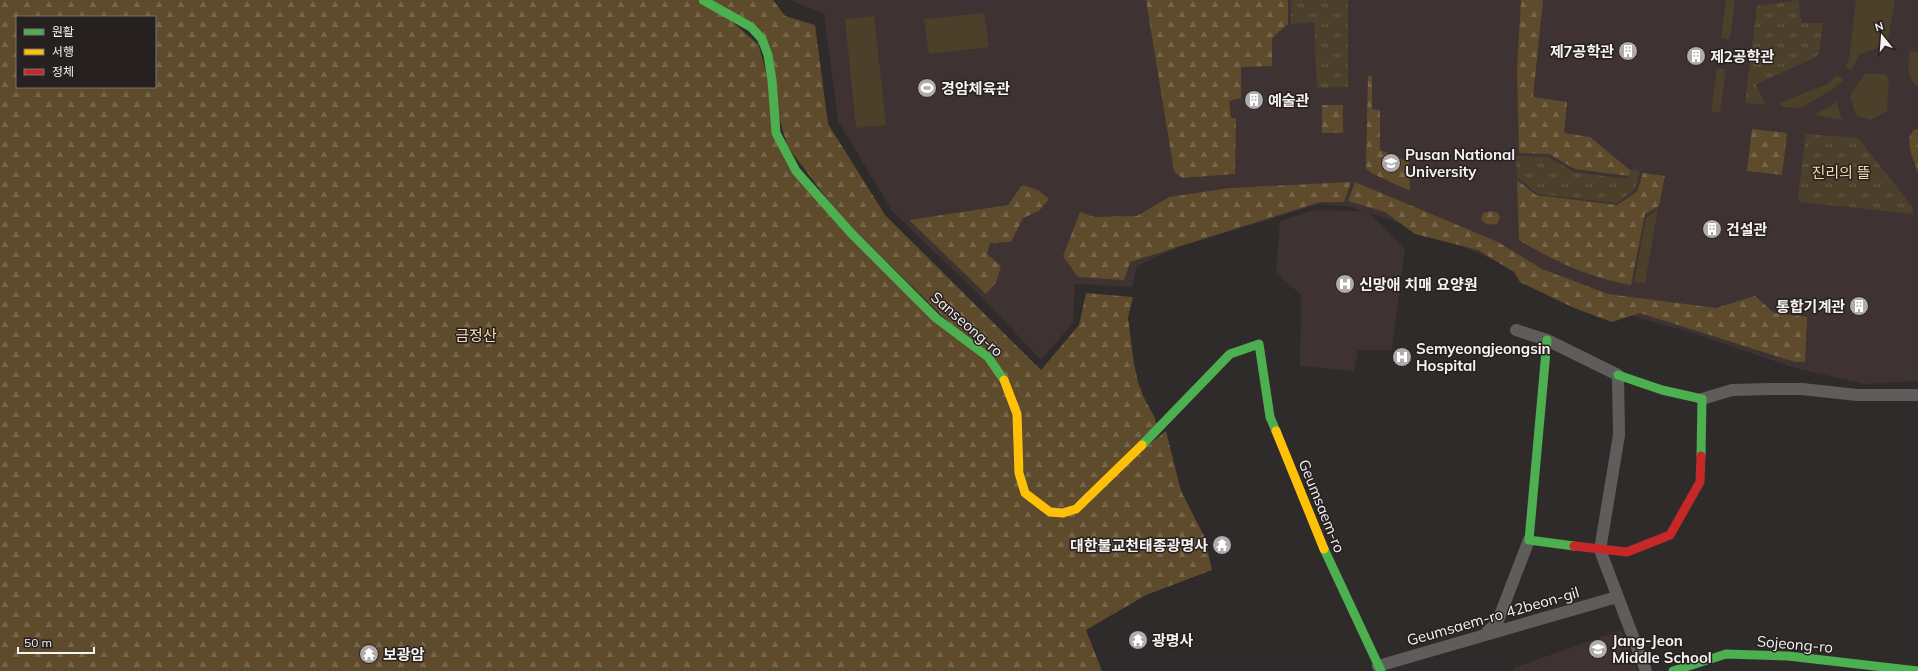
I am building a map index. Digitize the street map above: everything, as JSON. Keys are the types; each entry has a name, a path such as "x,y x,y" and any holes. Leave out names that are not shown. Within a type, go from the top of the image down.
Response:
{"main road":[{"name":"Sanseong-ro","path":"703,0 748,25 757,32 762,39 768,55 772,80 776,133 796,171 851,233 936,318 988,357 994,364 1008,387 1017,413 1018,456 1023,488 1026,494 1048,512 1060,513 1076,508 1160,427 1230,354 1259,344"},
{"path":"1547,340 1530,540 1600,550 1627,552 1670,535 1700,482 1702,399 1662,390 1618,376"},
{"name":"Geumsaem-ro","path":"1259,344 1270,417 1334,573 1380,669"},
{"name":"Sojeong-ro","path":"1673,671 1726,654 1788,656 1918,670"}],"street":[{"path":"1516,330 1547,340 1618,376 1619,435 1600,550 1646,671"},
{"path":"1702,399 1732,390 1770,389 1802,389 1857,395 1918,394"},
{"path":"1485,634 1497,622 1530,540"},
{"name":"Geumsaem-ro 42beon-gil","path":"1380,669 1485,634 1617,597"}],"shaded area":[{"name":"Pusan National University","path":"789,0 1918,0 1918,381 1864,384 1795,368 1686,331 1592,305 1442,237 1369,213 1405,248 1392,350 1358,350 1354,371 1300,366 1301,295 1276,273 1280,221 1315,210 1363,211 1351,207 1320,204 1181,246 1137,266 1132,287 1075,284 1073,323 1041,360 988,304 892,211 838,121 824,14"},
{"name":"Jang-Jeon Middle School","path":"1621,630 1638,671 1514,671 1513,668"}],"green space":[{"name":"금정산","path":"0,0 697,0 755,33 795,173 989,361 1015,414 1020,493 1057,517 1166,431 1181,491 1204,536 1212,570 1146,595 1086,630 1102,671 0,671"},
{"path":"708,0 773,0 785,16 815,25 828,124 885,215 1041,370 1079,325 1086,293 1133,297 1128,318 1134,364 1138,382 1144,398 1154,416 1157,426 1072,508 1051,509 1027,489 1009,381 935,315 843,220 778,134 770,55"},
{"path":"1146,0 1288,0 1288,24 1272,38 1272,66 1241,67 1241,98 1229,101 1231,118 1236,118 1235,174 1182,178 1174,171"},
{"path":"1291,0 1348,0 1348,87 1317,88 1314,22 1291,24"},
{"path":"1521,0 1543,0 1533,97 1567,102 1564,133 1590,137 1631,171 1629,176 1575,169 1549,154 1519,153 1517,69"},
{"path":"1726,0 1735,0 1730,39 1721,38"},
{"path":"1799,0 1800,17 1803,23 1823,23 1819,54 1810,60 1756,84 1765,104 1745,103 1757,6"},
{"path":"1856,0 1895,0 1887,44 1859,55 1851,71 1845,67 1849,60"},
{"path":"984,13 989,47 929,54 924,19"},
{"path":"874,16 886,125 856,128 845,19"},
{"path":"1910,51 1918,52 1918,87 1911,80 1909,71 1908,66"},
{"path":"1717,68 1726,70 1720,112 1711,113"},
{"path":"1865,74 1885,74 1889,78 1887,111 1871,120 1856,116 1850,96"},
{"path":"1838,75 1843,80 1836,87 1801,108 1783,107 1779,103 1827,84"},
{"path":"1368,76 1372,76 1372,109 1380,110 1380,150 1409,162 1410,191 1371,173 1366,168"},
{"path":"1837,102 1842,120 1814,115"},
{"path":"1322,105 1343,105 1343,133 1322,133"},
{"path":"1752,129 1787,133 1782,175 1747,171"},
{"path":"1918,129 1918,173 1910,150 1909,137 1914,130"},
{"name":"진리의 뜰","path":"1806,134 1858,138 1913,208 1913,214 1800,202 1798,197"},
{"path":"1516,156 1548,157 1574,172 1627,179 1631,169 1640,171 1635,189 1617,203 1538,194 1517,177"},
{"path":"1643,173 1665,176 1659,206 1645,214 1631,285 1601,278 1573,268 1545,255 1519,240 1517,180 1536,195 1617,205 1637,192"},
{"path":"1351,182 1344,202 1320,202 1130,262 1124,280 1078,277 1063,256 1080,212 1094,217 1137,216 1169,197 1230,188"},
{"path":"1355,182 1498,242 1542,269 1608,294 1716,308 1755,296 1774,313 1807,317 1805,362 1795,362 1640,313 1612,322 1574,308 1520,282 1514,272 1478,250 1415,234 1385,212 1348,201"},
{"path":"1022,185 1038,190 1049,199 1039,211 1023,218 1011,242 990,243 987,254 1001,266 996,282 986,294 909,220 1008,205"},
{"path":"1658,209 1645,283 1634,282 1646,218"},
{"path":"1491,211 1498,213 1500,218 1497,224 1488,224 1481,219 1483,213"}],"traffic: fast":[{"path":"703,0 751,27 762,39 768,55 772,80 776,133 796,171 851,233 936,318 988,357 1004,380"},
{"path":"1547,340 1529,540 1574,546"},
{"path":"1142,445 1230,354 1259,344 1270,417 1276,431"},
{"path":"1618,375 1662,390 1702,399 1701,456"},
{"path":"1324,549 1381,671"},
{"path":"1673,671 1726,654 1788,656 1918,671"}],"traffic: slow":[{"path":"1004,380 1017,414 1019,473 1025,493 1050,512 1063,513 1076,509 1142,445"},
{"path":"1276,431 1324,549"}],"traffic: jam":[{"path":"1574,546 1627,552 1670,535 1700,482 1701,456"}],"place":[{"name":"제7공학관","path":"1628,51"},
{"name":"제2공학관","path":"1696,56"},
{"name":"경암체육관","path":"927,88"},
{"name":"예술관","path":"1254,100"},
{"name":"Pusan National University","path":"1391,163"},
{"name":"건설관","path":"1712,229"},
{"name":"신망애 치매 요양원","path":"1345,284"},
{"name":"통합기계관","path":"1859,306"},
{"name":"Semyeongjeongsin Hospital","path":"1402,357"},
{"name":"대한불교천태종광명사","path":"1222,545"},
{"name":"광명사","path":"1138,640"},
{"name":"Jang-Jeon Middle School","path":"1598,649"},
{"name":"보광암","path":"369,654"}]}
